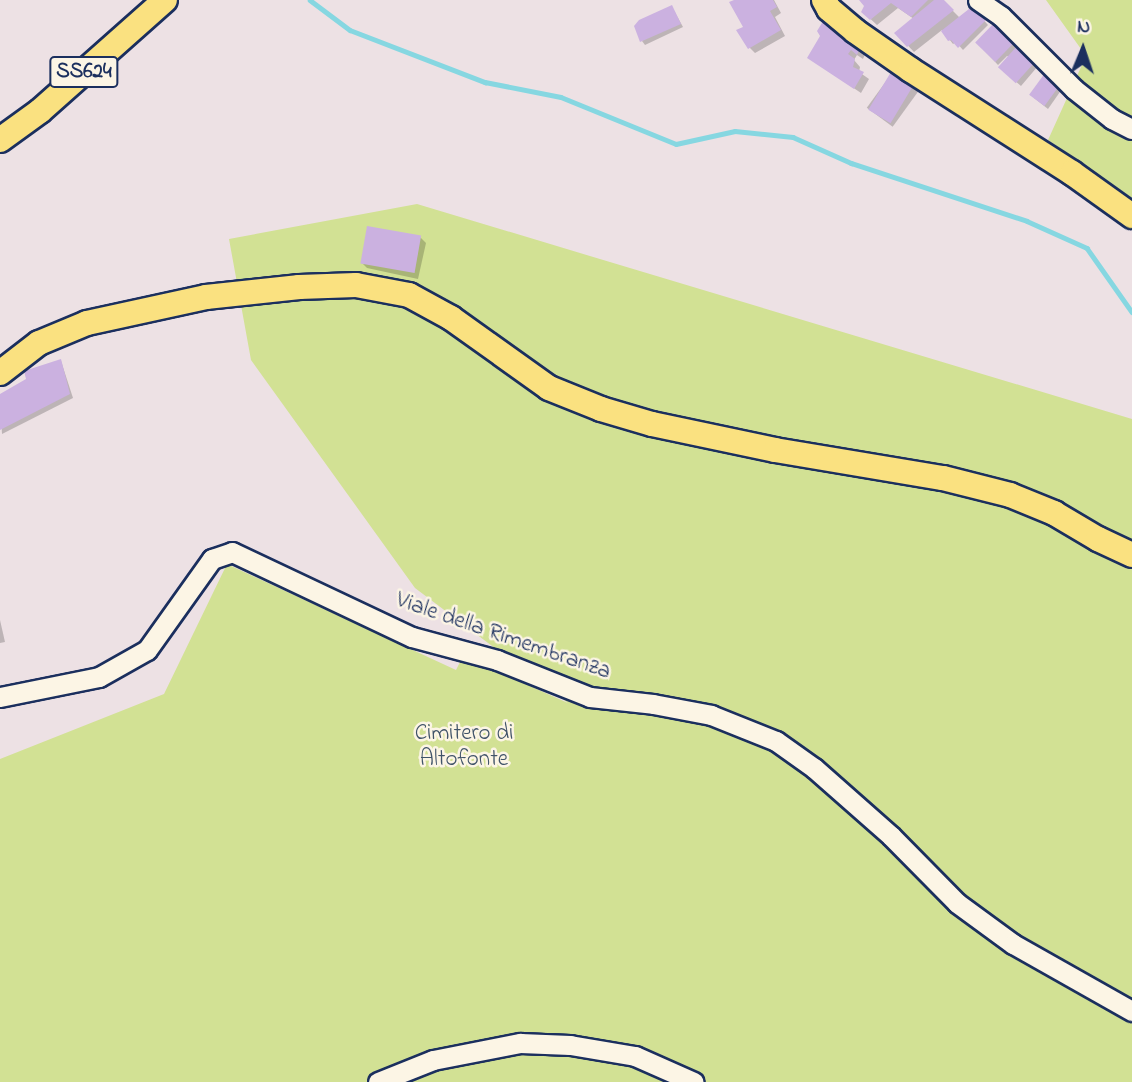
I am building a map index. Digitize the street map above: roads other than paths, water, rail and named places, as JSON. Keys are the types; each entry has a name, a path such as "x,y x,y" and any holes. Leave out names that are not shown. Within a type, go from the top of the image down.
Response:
{"main road":[{"name":"SS624","path":"0,140 50,102 165,0"},
{"path":"824,0 829,9 855,31 1072,173 1132,216"},
{"path":"0,373 39,343 87,323 206,297 299,287 356,285 409,295 451,318 549,388 601,409 652,424 775,450 943,478 1010,495 1054,513 1098,540 1132,555"}],"street":[{"path":"978,0 999,8 1073,89 1112,119 1132,129"},
{"name":"Viale della Rimembranza","path":"0,697 99,677 148,650 212,559 232,552 412,637 497,660 590,697 653,704 711,715 776,741 814,768 891,836 957,903 1013,944 1132,1011"},
{"path":"378,1082 433,1060 520,1043 570,1045 635,1056 694,1082"}],"waterway":[{"path":"310,0 350,30 485,82 561,97 676,144 735,131 793,137 851,163 1027,221 1087,248 1132,312"}],"park label":[{"name":"Cimitero di Altofonte","path":"464,747"}]}
